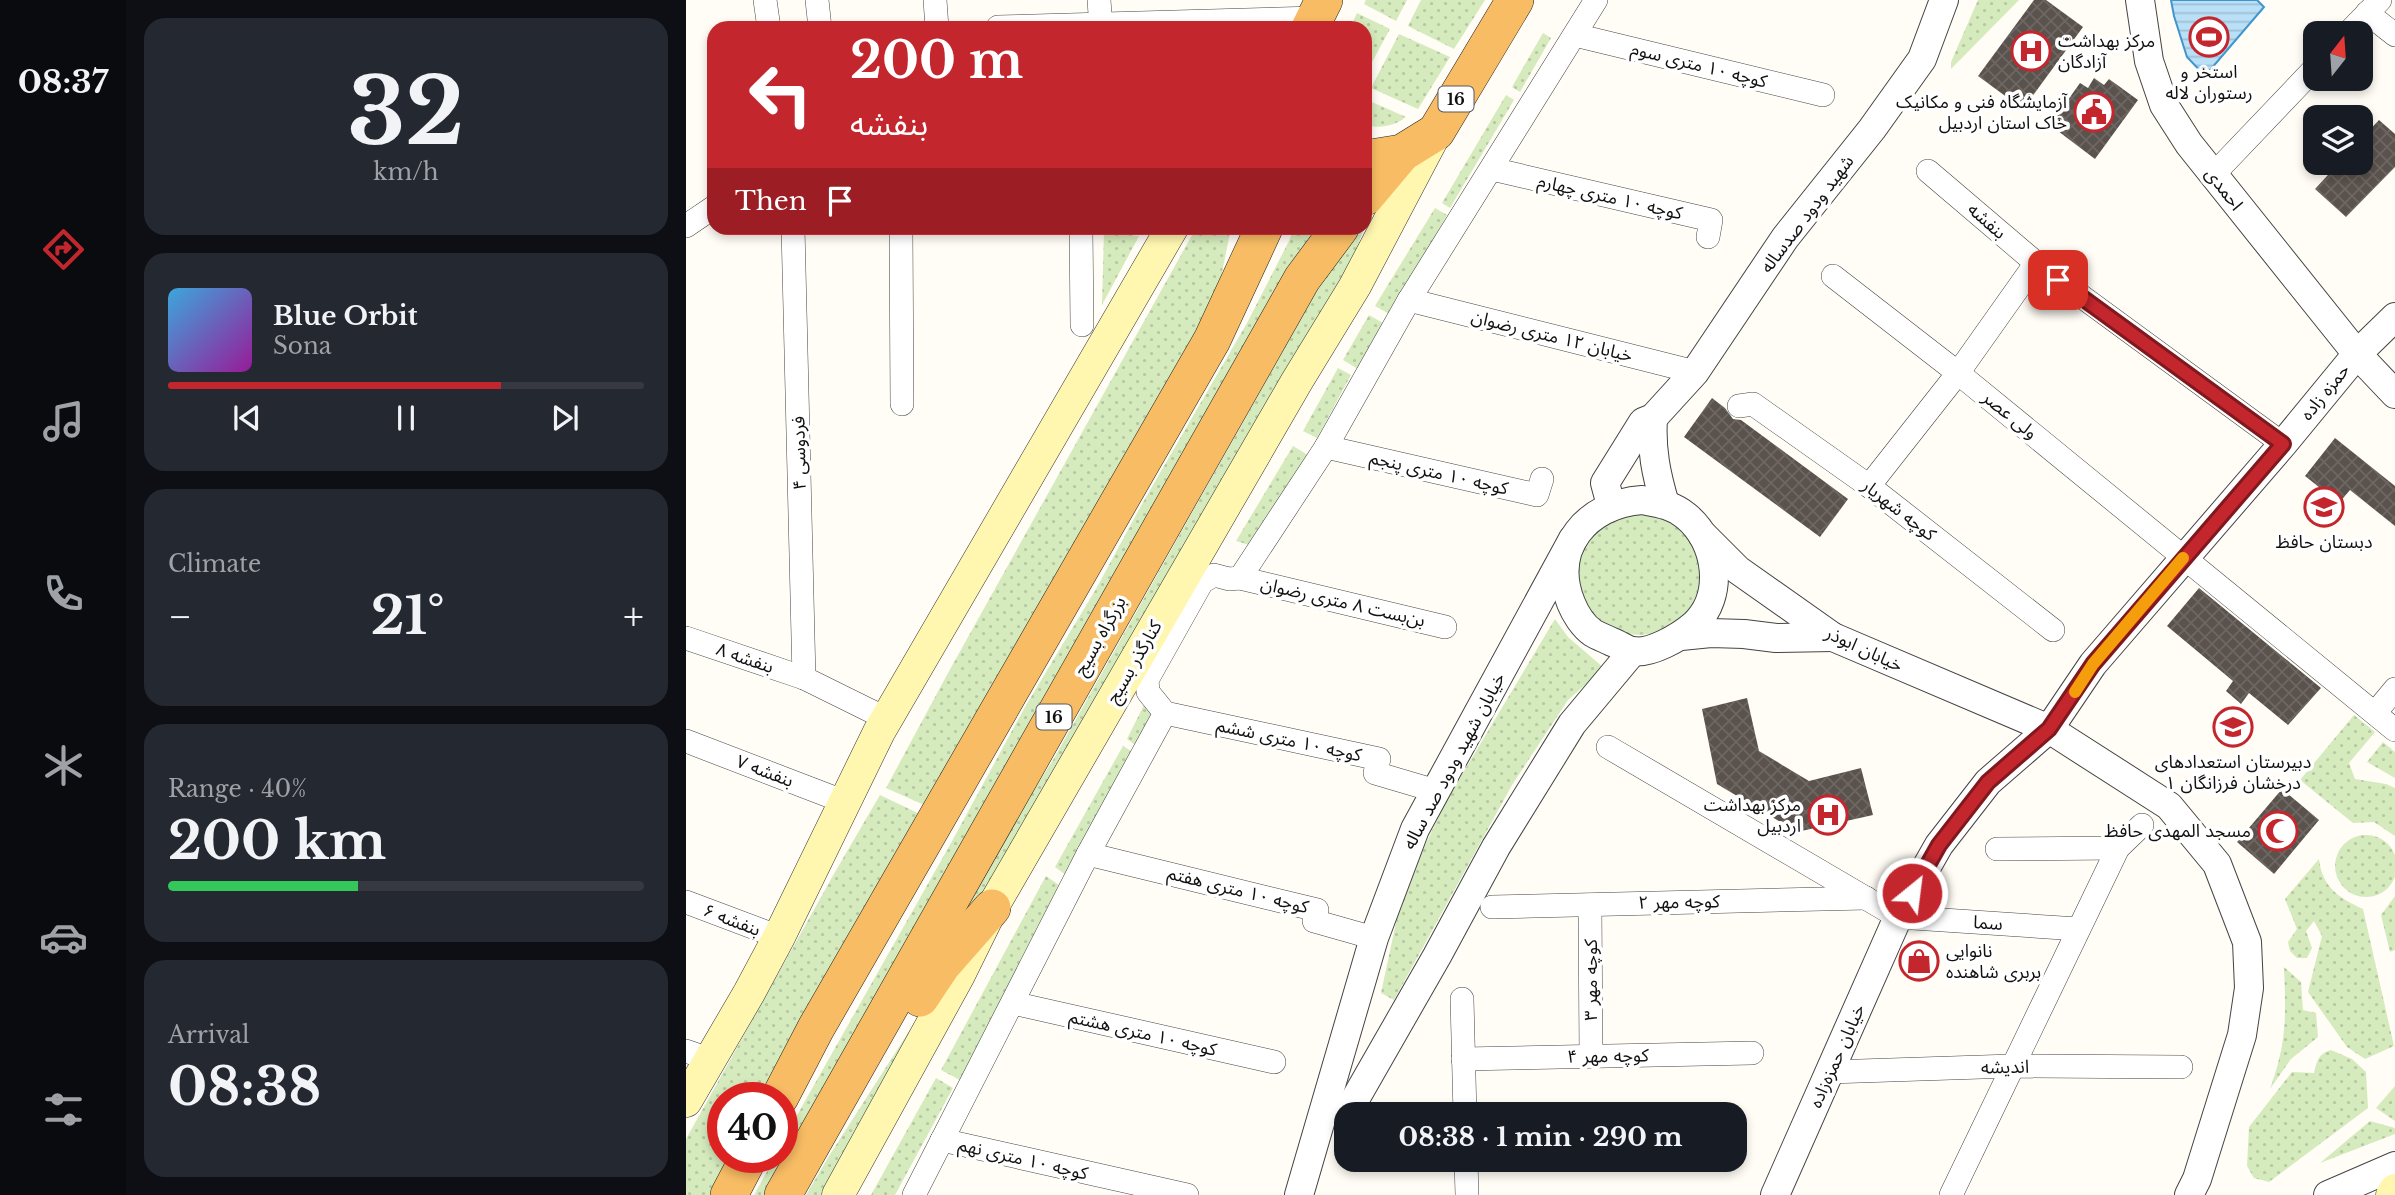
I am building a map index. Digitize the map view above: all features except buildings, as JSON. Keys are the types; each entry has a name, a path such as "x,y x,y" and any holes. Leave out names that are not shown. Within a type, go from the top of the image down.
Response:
{"highway":[{"name":"16","path":"1372,189 1402,153 1436,132 1515,0"},
{"name":"16","path":"1372,158 1402,153"},
{"path":"788,1082 823,1016 1212,340 1261,235"},
{"name":"بزرگراه بسیج","path":"783,1195 1302,279 1330,235"},
{"path":"792,1195 942,965 992,908"},
{"path":"729,1195 741,1173"}],"main road":[{"name":"کنارگذر بسیج","path":"838,1195 960,975 992,908 1290,393 1355,286 1436,132"},
{"path":"686,1101 697,1055 749,993 887,719 1168,235"},
{"path":"2392,1195 2395,1191"}],"street":[{"path":"765,0 768,21"},
{"path":"817,0 819,21"},
{"path":"935,0 936,21"},
{"path":"1099,0 1101,21"},
{"path":"1240,578 1326,447 1409,300 1596,0"},
{"name":"شهید ودود صدساله","path":"1611,505 1605,483 1643,422 1653,418 1695,372 1785,239 1872,129 1922,59 1944,0"},
{"name":"احمدی","path":"2140,0 2149,61 2164,105 2212,176 2357,354 2395,394"},
{"path":"2360,21 2374,7 2395,35"},
{"path":"1199,21 1316,15"},
{"name":"کوچه ۱۰ متری سوم","path":"1575,35 1823,95"},
{"path":"2212,176 2303,81"},
{"name":"کوچه ۱۰ متری چهارم","path":"1492,169 1711,220 1708,237"},
{"name":"بنفشه","path":"1928,171 2036,263 2283,444"},
{"path":"686,226 707,212"},
{"name":"فردوسی ۴","path":"793,235 804,678"},
{"path":"901,235 902,404"},
{"path":"1081,235 1082,325"},
{"path":"1869,485 1958,373 2036,263"},
{"name":"ولی عصر","path":"1833,276 1958,373 2395,730"},
{"name":"خیابان ۱۲ متری رضوان","path":"1409,300 1695,372"},
{"name":"حمزه زاده","path":"1898,917 1939,845 1988,782 2049,729 2093,664 2357,354 2395,317"},
{"name":"کوچه شهریار","path":"1739,406 1754,404 1869,485 2053,630"},
{"path":"1653,418 1651,443 1665,504"},
{"name":"کوچه ۱۰ متری پنجم","path":"1326,447 1537,495 1542,479"},
{"path":"1642,499 1665,504 1686,516 1702,534 1712,555 1714,579 1709,601 1698,621 1681,636 1660,646 1633,651 1592,632 1575,613 1566,589 1565,564 1573,539 1593,515 1624,501 1642,499"},
{"name":"خیابان ابوذر","path":"1702,534 1738,570 1833,637 2049,729 2169,806 2217,864 2247,942 2249,988 2242,1035 2196,1190"},
{"name":"خیابان شهید ودود صد ساله","path":"1300,1195 1374,938 1415,828 1573,539"},
{"name":"بن‌بست ۸ متری رضوان","path":"1165,713 1148,692 1147,680 1202,582 1214,575 1229,579 1240,578 1445,627"},
{"path":"1681,636 1711,633 1776,638 1833,637"},
{"name":"بنفشه ۸","path":"686,638 804,678 887,719"},
{"name":"خیابان شهید ودود صد ساله","path":"1353,1102 1496,847 1572,724 1633,651"},
{"path":"2375,713 2395,689"},
{"path":"914,1195 1088,854 1165,713"},
{"name":"کوچه ۱۰ متری ششم","path":"1165,713 1378,759 1375,773 1436,791"},
{"name":"بنفشه ۷","path":"686,741 845,802"},
{"path":"1608,747 1898,917"},
{"path":"1951,1195 2118,848 2142,825"},
{"path":"1997,849 2118,848"},
{"name":"کوچه ۱۰ متری هفتم","path":"1088,854 1317,910 1314,920 1374,938"},
{"name":"کوچه مهر ۲","path":"1492,907 1866,898"},
{"name":"بنفشه ۶","path":"686,902 779,937"},
{"name":"کوچه مهر ۳","path":"1590,905 1591,1056"},
{"name":"سما","path":"1898,917 2078,929"},
{"name":"خیابان حمزه‌زاده","path":"1775,1195 1898,917"},
{"path":"1462,999 1465,1102"},
{"name":"کوچه ۱۰ متری هشتم","path":"1013,1003 1274,1062"},
{"name":"کوچه مهر ۴","path":"1463,1059 1752,1053"},
{"name":"اندیشه","path":"1829,1072 2012,1066 2181,1068"},
{"name":"خیابان شهید ودود صد ساله","path":"1300,1195 1334,1136"},
{"name":"کوچه ۱۰ متری نهم","path":"942,1140 1187,1195"},
{"path":"2328,1195 2395,1166"},
{"path":"1466,1172 1467,1195"}],"green space":[{"path":"1366,0 1407,0 1396,21 1364,4"},
{"path":"1421,0 1485,0 1454,49 1408,26"},
{"path":"1978,0 2019,0 1951,69 1951,62"},
{"path":"1357,13 1390,29 1372,62 1372,21 1353,21"},
{"path":"1543,33 1551,38 1520,92 1512,87"},
{"path":"1399,34 1450,57 1418,109 1372,88"},
{"path":"1506,95 1514,100 1450,208 1442,203"},
{"path":"1372,102 1406,117 1397,123 1372,126"},
{"path":"1435,208 1447,215 1391,315 1375,306"},
{"path":"1104,235 1139,236 1102,305"},
{"path":"1192,235 1230,235 1217,297 931,808 886,788"},
{"path":"1291,235 1313,235 798,1142 798,1114 805,1101 1025,707 1096,589 1247,323"},
{"path":"1358,235 1361,235 1352,261 1131,655 967,919 937,959 1018,815 1053,760 1287,344 1309,294 1329,266"},
{"path":"1369,315 1383,323 1358,369 1343,360"},
{"path":"1338,368 1351,375 1317,438 1303,431"},
{"path":"1293,446 1308,455 1253,546 1236,541"},
{"path":"1639,513 1662,518 1682,531 1695,551 1700,574 1695,597 1682,617 1662,630 1639,635 1616,630 1596,617 1583,597 1578,574 1583,551 1596,531 1616,518"},
{"path":"1555,619 1568,637 1604,668 1568,700 1512,785 1394,1000 1381,993 1403,890 1448,798"},
{"path":"1145,703 1154,716 1138,747 1127,739"},
{"path":"2354,715 2375,732 2349,763 2355,779 2395,788 2395,836 2374,822 2353,823 2300,780"},
{"path":"2383,742 2395,752 2395,778 2367,762"},
{"path":"1123,746 1136,754 1066,875 1055,867"},
{"path":"880,795 924,816 773,1082 718,1082"},
{"path":"2354,837 2378,837 2388,844 2395,854 2395,878 2388,888 2378,895 2354,895 2344,888 2337,878 2337,854 2344,844"},
{"path":"2319,859 2324,877 2333,890 2363,909 2394,1046 2365,1059 2347,1047 2308,992 2322,936 2314,921 2306,931 2312,948 2307,958 2297,958 2290,951 2288,942 2297,929 2285,899"},
{"path":"1046,876 1059,885 960,1080 941,1070"},
{"path":"2395,896 2395,950 2390,952 2381,915"},
{"path":"958,955 825,1195 806,1195 829,1156"},
{"path":"2284,967 2301,982 2303,1010 2316,1013 2318,1037 2291,1059 2270,1089 2280,1057 2284,1029"},
{"path":"2331,1050 2352,1059 2366,1072 2368,1108 2269,1182 2254,1178 2247,1166 2249,1127 2292,1072 2314,1073 2319,1058"},
{"path":"936,1078 953,1088 895,1195 871,1195"},
{"path":"2395,1086 2395,1121 2376,1108"},
{"path":"707,1101 707,1173 724,1173 712,1195 686,1195 686,1139"},
{"path":"2370,1121 2395,1128 2395,1134 2320,1163"},
{"path":"766,1173 780,1173 768,1195 754,1195"}],"water":[{"name":"استخر و رستوران لاله","path":"2171,0 2257,0 2264,7 2205,76 2187,57"}],"slow traffic":[{"path":"2075,692 2093,664 2183,558"}],"place":[{"name":"استخر و رستوران لاله","path":"2209,37"},
{"name":"مرکز بهداشت آزادگان","path":"2031,51"},
{"name":"آزمایشگاه فنی و مکانیک خاک استان اردبیل","path":"2094,112"},
{"name":"دبستان حافظ","path":"2324,507"},
{"name":"دبیرستان استعدادهای درخشان فرزانگان ۱","path":"2233,727"},
{"name":"مرکز بهداشت اردبیل","path":"1828,815"},
{"name":"مسجد المهدی حافظ","path":"2278,831"},
{"name":"نانوایی بربری شاهنده","path":"1919,961"}],"route":[{"path":"1912,893 1939,845 1988,782 2049,729 2093,664 2283,444 2058,280"}]}
